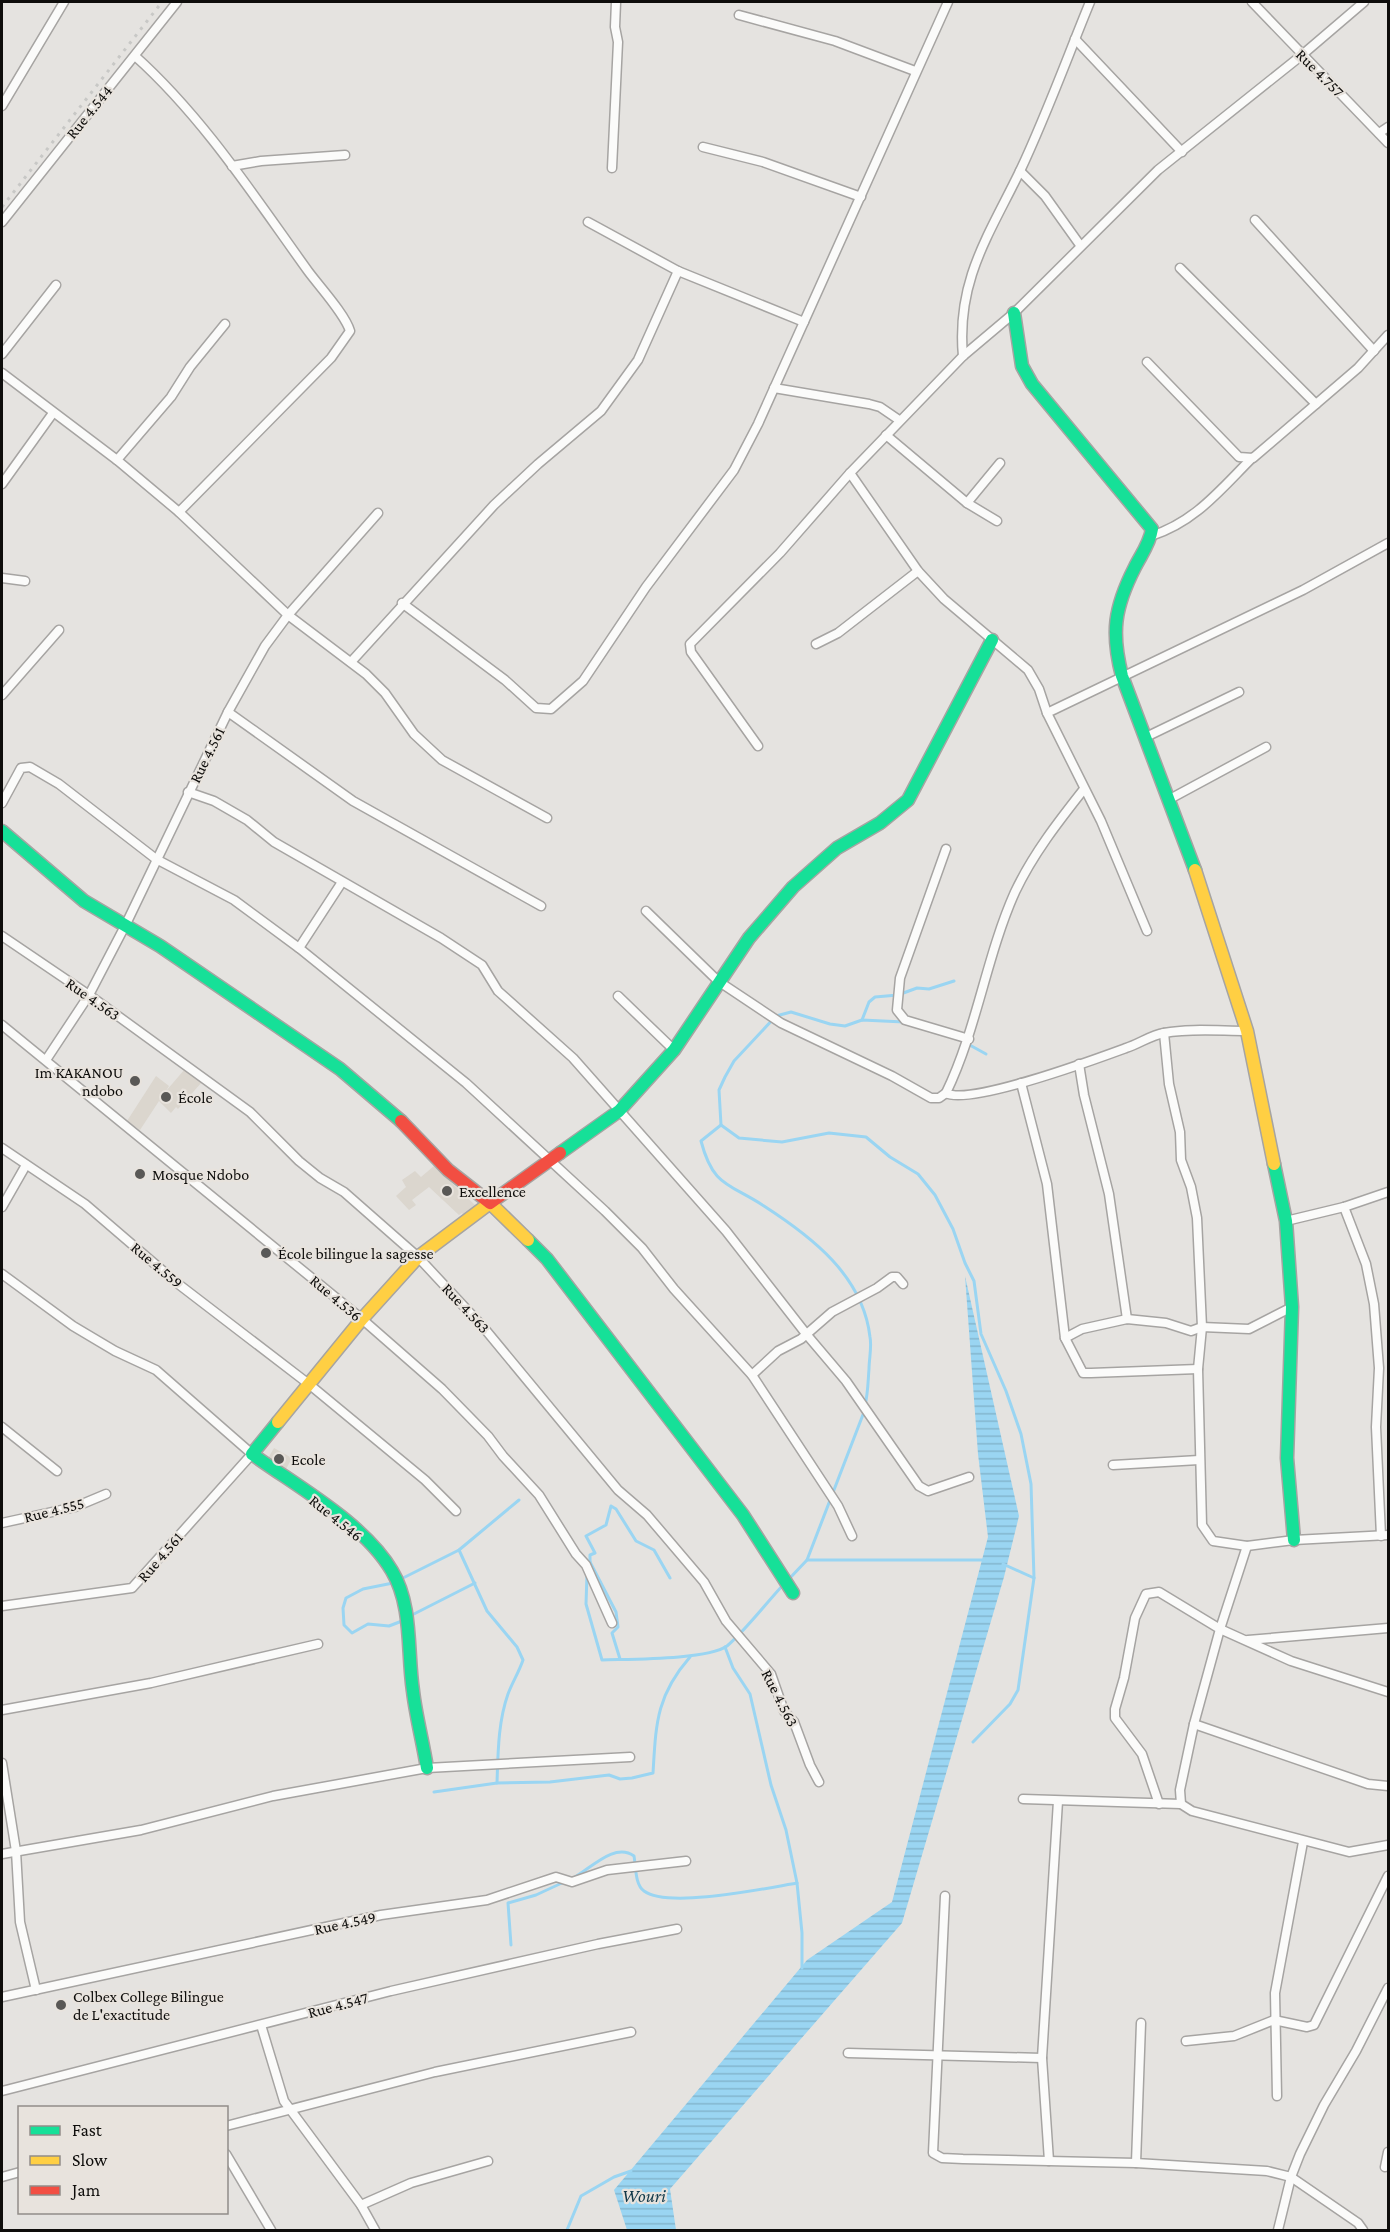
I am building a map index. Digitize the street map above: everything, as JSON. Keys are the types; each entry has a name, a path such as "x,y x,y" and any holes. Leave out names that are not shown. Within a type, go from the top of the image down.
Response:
{"street":[{"path":"2,106 64,2"},
{"name":"Rue 4.544","path":"2,222 177,2"},
{"path":"612,168 618,42 615,27 616,2"},
{"path":"402,603 505,680 536,708 551,709 583,681 646,587 734,470 774,388 948,2"},
{"path":"963,356 962,309 968,282 993,221 1020,171 1090,2"},
{"name":"Rue 4.757","path":"1252,2 1389,143"},
{"path":"758,746 691,652 690,644 780,553 899,420 963,356 1014,313 1158,170 1270,78 1302,55 1364,2"},
{"path":"739,15 835,41 915,71"},
{"path":"1075,39 1182,152"},
{"path":"135,56 164,82 232,166 350,331 331,358 179,513"},
{"path":"1379,133 1389,127"},
{"path":"703,147 763,162 861,197"},
{"path":"232,166 261,160 345,155"},
{"path":"1020,171 1045,196 1080,245"},
{"path":"1255,220 1374,351"},
{"path":"588,222 678,271 804,322"},
{"path":"1180,268 1316,404"},
{"path":"351,662 402,603 494,505 601,411 638,360 678,271"},
{"path":"2,354 56,285"},
{"path":"1014,313 1022,366 1032,384 1148,521 1151,536 1120,600 1114,635 1122,676 1199,881 1247,1031 1286,1221 1293,1307 1287,1458 1294,1540"},
{"path":"117,460 171,396 190,367 225,324"},
{"path":"1151,536 1175,528 1201,509 1253,458 1316,404 1389,335"},
{"path":"1147,362 1239,457 1253,458"},
{"path":"2,374 117,460 179,513 288,615 351,662 385,693 414,734 441,760 547,818"},
{"path":"774,388 869,404 880,407 899,420"},
{"path":"2,484 53,413"},
{"path":"886,435 967,503 997,521"},
{"path":"967,503 1000,463"},
{"path":"850,473 918,571 944,599 1028,670 1101,821 1147,931"},
{"path":"228,712 265,646 288,615 378,513"},
{"path":"1047,713 1303,590 1389,543"},
{"path":"816,644 838,633 918,571"},
{"path":"2,578 25,581"},
{"path":"2,695 59,630"},
{"path":"2,1274 72,1326 115,1351 156,1370 252,1454 362,1319 418,1257 619,1111 674,1050 748,938 794,887 837,848 880,823 908,800 992,640"},
{"path":"1146,737 1239,692"},
{"name":"Rue 4.561","path":"46,1060 89,995 126,924 228,712 353,801 541,906"},
{"path":"1168,800 1266,747"},
{"path":"2,803 21,768 30,767 59,784 156,859 234,900 300,948 466,1083 642,1248 674,1289 752,1374 838,1506 852,1536"},
{"path":"646,911 718,981 781,1023 892,1076 931,1098 939,1098 946,1093 969,1039 994,951 1015,893 1043,842 1084,789"},
{"path":"188,792 214,801 247,820 274,842 441,938 482,965 498,991 573,1058 719,1222 846,1381 896,1457 924,1490 936,1490 969,1477"},
{"path":"2,831 84,901 126,924 340,1069 390,1110 448,1170 490,1203 547,1259 743,1515 793,1593"},
{"path":"946,849 900,978 897,1010 905,1020 969,1039"},
{"path":"300,948 342,882"},
{"name":"Rue 4.563","path":"2,936 89,995 250,1112 299,1161 320,1178 344,1192 418,1257 491,1336 618,1490 647,1515 704,1582 726,1621 771,1674 784,1711 794,1722 819,1782"},
{"path":"618,996 674,1050"},
{"name":"Rue 4.536","path":"2,1025 362,1319 442,1389 528,1481 576,1554 586,1565 612,1623"},
{"path":"946,1093 952,1096 963,1096 1021,1083 1164,1033 1247,1031"},
{"path":"1164,1033 1169,1084 1180,1132 1181,1160 1191,1187 1197,1218 1202,1327 1197,1369 1202,1525 1206,1535 1213,1541 1247,1546 1294,1540 1385,1535 1376,1427 1379,1368 1374,1304 1365,1264 1344,1207"},
{"path":"1079,1064 1084,1095 1109,1194 1127,1319"},
{"path":"1021,1083 1047,1184 1065,1338 1083,1373 1197,1369"},
{"name":"Rue 4.559","path":"2,1148 85,1204 177,1283 310,1385 425,1480 456,1511"},
{"path":"2,1207 26,1165"},
{"path":"1286,1221 1344,1207 1389,1192"},
{"path":"752,1374 778,1351 807,1335 832,1312 877,1288 892,1277 897,1277 903,1284"},
{"path":"1065,1338 1082,1329 1127,1319 1166,1323 1191,1331 1202,1327 1249,1329 1293,1307"},
{"path":"2,1427 57,1471"},
{"name":"Rue 4.561","path":"2,1606 132,1588 252,1454"},
{"name":"Rue 4.546","path":"252,1454 359,1534 391,1569 400,1588 408,1630 413,1692 427,1768"},
{"path":"1113,1465 1199,1460"},
{"name":"Rue 4.555","path":"2,1523 75,1507 106,1494"},
{"path":"1181,1804 1180,1790 1194,1724 1220,1629 1247,1546"},
{"path":"1159,1804 1142,1754 1115,1718 1115,1709 1136,1618 1146,1594 1159,1592 1220,1629 1291,1661 1389,1692"},
{"path":"1248,1640 1389,1628"},
{"path":"2,1710 204,1672 318,1644"},
{"path":"1194,1724 1368,1784 1389,1786"},
{"path":"2,1854 141,1830 273,1796 427,1768 520,1766 630,1757"},
{"path":"2,1763 16,1851 21,1922 36,1990"},
{"path":"1023,1799 1181,1804 1192,1811 1349,1852 1389,1845"},
{"path":"1049,2161 1042,2058 1058,1801"},
{"path":"1277,2096 1275,1993 1304,1842"},
{"name":"Rue 4.549","path":"2,1997 381,1915 487,1900 556,1877 572,1882 607,1870 686,1862"},
{"path":"1186,2041 1234,2036 1274,2020 1307,2027 1319,2019 1340,1968 1389,1876"},
{"path":"945,1896 933,2153 942,2158 1136,2163 1267,2171 1291,2177 1358,2223 1363,2230"},
{"name":"Rue 4.547","path":"2,2091 390,1991 598,1944 676,1929"},
{"path":"1278,2230 1291,2177 1324,2104 1356,2051 1389,1988"},
{"path":"1136,2163 1140,2120 1141,2023"},
{"path":"261,2025 284,2101 361,2205 375,2230"},
{"path":"228,2126 435,2072 631,2032"},
{"path":"848,2053 1042,2058"},
{"path":"1385,2167 1389,2152"},
{"path":"228,2157 272,2230"},
{"path":"361,2205 411,2183 488,2162"},
{"path":"2,2177 18,2173"}],"shaded area":[{"name":"École","path":"185,1069 202,1082 178,1109 176,1107 171,1113 159,1101 140,1130 127,1121 156,1076 169,1086 166,1091"},
{"name":"Excellence","path":"434,1166 476,1206 464,1216 462,1213 459,1215 429,1187 412,1200 416,1205 409,1210 396,1196 406,1187 402,1180 415,1171 421,1177"},
{"name":"Ecole","path":"274,1448 292,1458 285,1471 267,1460"}],"water":[{"name":"Wouri","path":"965,1276 1019,1516 1004,1577 902,1923 670,2189 676,2230 627,2230 614,2190 807,1960 892,1902 988,1537 978,1454"}],"waterway":[{"path":"862,1020 869,1002 875,997 898,995 917,988 929,989 954,981"},
{"path":"904,1022 862,1020 845,1026 830,1024 791,1012 776,1016 734,1061 725,1077 719,1090 721,1125 739,1138 782,1142 829,1133 866,1137 890,1157 918,1174 935,1195 953,1229 974,1281 981,1334 1006,1391 1021,1434 1031,1484 1034,1578 1018,1690 1010,1704 973,1742"},
{"path":"966,1043 986,1054"},
{"path":"721,1125 701,1141 717,1176 782,1218 817,1245 846,1277 857,1295 865,1315 871,1341 865,1405"},
{"path":"789,1579 807,1560 864,1412"},
{"path":"399,1580 459,1550 519,1500"},
{"path":"587,1564 590,1562 590,1555 595,1553 586,1536 606,1525 611,1506 616,1509 636,1541 654,1550 670,1578"},
{"path":"459,1550 487,1611 517,1647 523,1660 508,1694 502,1716 497,1783"},
{"path":"807,1560 985,1560"},
{"path":"590,1562 616,1612 618,1627 612,1633 620,1659"},
{"path":"1003,1564 1034,1578"},
{"path":"587,1574 586,1604 602,1660 667,1658 717,1651 734,1640 784,1584"},
{"path":"393,1583 363,1589 346,1598 343,1608 344,1625 352,1633 368,1624 389,1626 402,1621"},
{"path":"410,1616 475,1583"},
{"path":"725,1647 733,1668 750,1694 771,1785 786,1830 797,1883 802,1933 802,1968"},
{"path":"434,1792 497,1783 550,1782 609,1775 620,1779 653,1773 657,1725 664,1698 670,1685 690,1657"},
{"path":"575,1877 603,1858 619,1852 634,1856 639,1885 644,1891 656,1896 674,1898 718,1896 797,1883"},
{"path":"511,1945 508,1903 536,1895 564,1882"},
{"path":"567,2230 581,2196 614,2177 631,2171"}],"railway":[{"path":"2,207 162,2"}],"traffic: fast":[{"path":"1014,313 1022,366 1032,384 1152,529 1119,608 1116,621 1116,647 1122,676 1195,870"},
{"path":"560,1153 619,1111 674,1050 749,938 793,887 837,848 880,823 908,800 992,640"},
{"path":"2,831 84,901 160,946 340,1069 401,1121"},
{"path":"1274,1164 1286,1221 1292,1307 1287,1458 1294,1540"},
{"path":"528,1240 547,1259 743,1515 793,1593"},
{"path":"278,1422 252,1454 347,1521 380,1554 399,1585 406,1614 414,1701 427,1768"}],"traffic: slow":[{"path":"1195,870 1247,1031 1274,1164"},
{"path":"278,1422 362,1319 418,1257 490,1203 528,1240"}],"traffic: jam":[{"path":"401,1121 448,1170 490,1203 560,1153"}],"place":[{"name":"Im KAKANOU ndobo","path":"135,1081"},
{"name":"École","path":"166,1097"},
{"name":"Mosque Ndobo","path":"140,1174"},
{"name":"Excellence","path":"447,1191"},
{"name":"École bilingue la sagesse","path":"266,1253"},
{"name":"Ecole","path":"279,1459"},
{"name":"Colbex College Bilingue de L'exactitude","path":"61,2005"}]}
